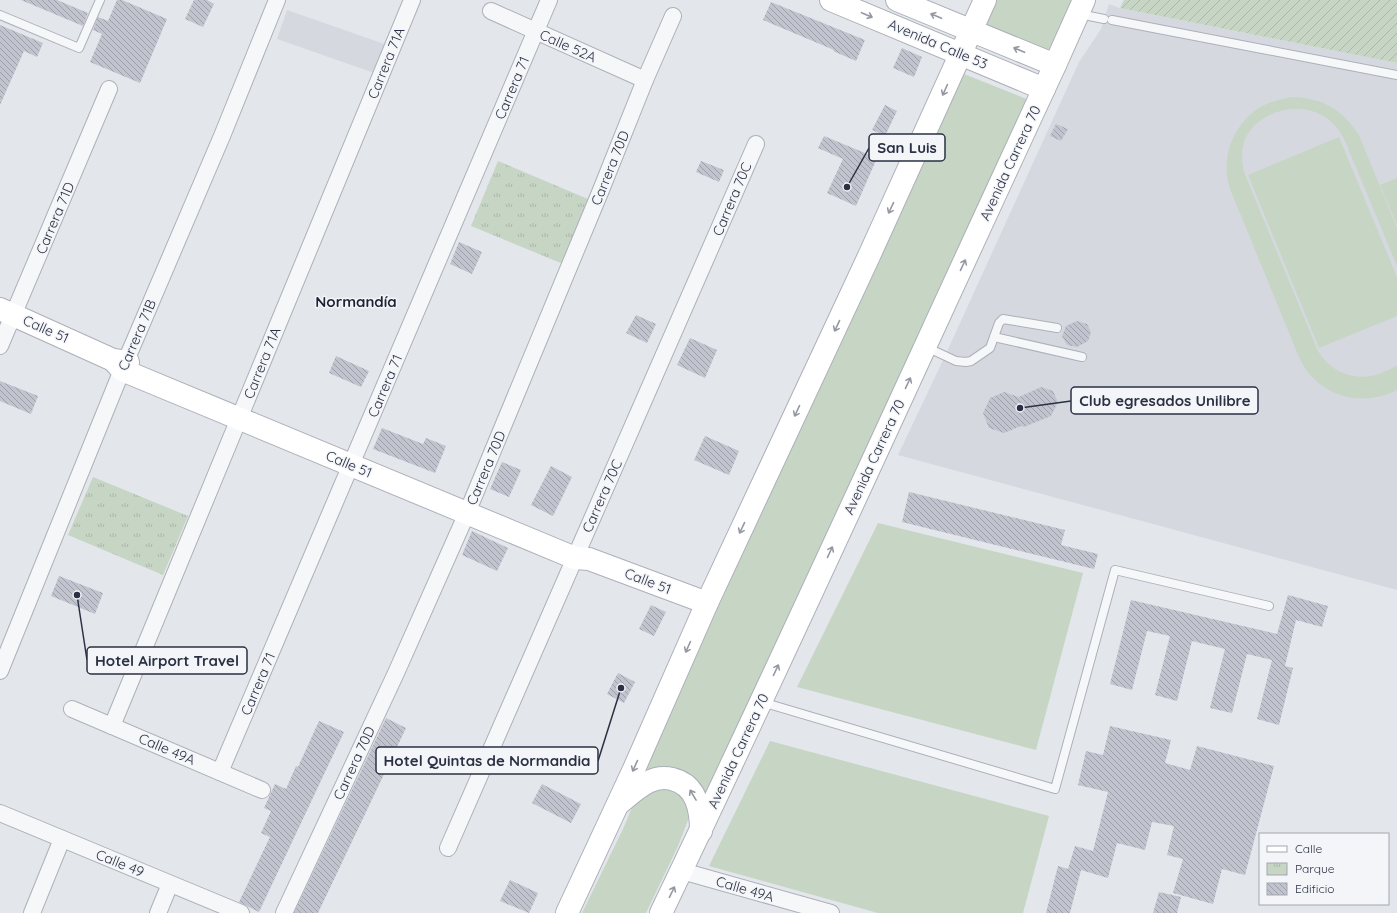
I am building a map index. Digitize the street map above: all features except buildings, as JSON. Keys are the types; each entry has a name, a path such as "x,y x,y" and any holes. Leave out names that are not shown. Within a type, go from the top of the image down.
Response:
{"main road":[{"name":"Avenida Calle 53","path":"831,0 1044,89"},
{"name":"Avenida Calle 53","path":"897,0 1055,65"},
{"path":"567,913 707,603 869,256 985,0"},
{"name":"Avenida Carrera 70","path":"662,913 1081,7"},
{"name":"Calle 51","path":"7,312 120,364 353,461 581,555 707,603"},
{"path":"617,804 649,781 665,778 676,780 694,794 700,817 700,832"}],"street":[{"name":"Carrera 71B","path":"0,671 120,364 222,136 277,0"},
{"name":"Carrera 71A","path":"112,726 412,0"},
{"name":"Carrera 71","path":"220,772 549,0"},
{"name":"Calle 52A","path":"491,11 645,80"},
{"name":"Carrera 70D","path":"284,913 396,673 469,509 645,80 673,16"},
{"name":"Carrera 71D","path":"0,346 7,312 109,90"},
{"name":"Carrera 70C","path":"448,848 581,555 756,144"},
{"name":"Calle 49A","path":"72,709 262,790"},
{"name":"Calle 49","path":"0,813 241,913"},
{"path":"32,913 62,839"},
{"name":"Calle 49A","path":"682,871 831,913"},
{"path":"158,913 170,884"}],"lane":[{"path":"0,15 79,48 100,0"},
{"path":"1081,7 1108,20 1397,75"},
{"path":"925,347 956,361 966,362 988,351 999,323 1003,318 1057,328"},
{"path":"994,337 1082,357"},
{"path":"761,701 1055,789 1115,570 1269,606"}],"shaded area":[{"path":"1109,4 1120,8 1397,63 1397,590 898,455 945,356 1079,62 1101,29"},
{"path":"287,10 390,46 380,75 277,39"}],"green space":[{"path":"997,0 1075,0 1052,54 986,26"},
{"path":"1124,0 1397,0 1397,63 1120,8"},
{"path":"964,74 1029,100 705,800 659,768 644,770 793,442"},
{"path":"1292,97 1313,100 1331,107 1346,118 1359,135 1397,228 1397,266 1345,141 1331,122 1325,117 1315,112 1303,109 1291,109 1268,116 1250,131 1244,142 1242,157 1244,172 1318,351 1325,361 1334,368 1354,376 1364,377 1375,375 1397,365 1397,390 1386,395 1363,399 1341,395 1330,391 1321,385 1307,371 1296,350 1230,189 1227,176 1228,154 1240,126 1246,118 1262,106 1273,101"},
{"path":"1339,137 1397,277 1397,316 1319,348 1248,175"},
{"path":"498,161 595,202 568,266 471,226"},
{"path":"1397,178 1397,225 1380,185"},
{"path":"93,477 188,516 163,575 68,535"},
{"path":"878,523 1083,573 1036,750 797,687"},
{"path":"770,741 1049,816 1023,913 878,913 709,866"},
{"path":"668,785 689,799 690,815 678,846 646,913 582,913 623,829 636,798"}],"place":[{"name":"San Luis","path":"847,187"},
{"name":"Club egresados Unilibre","path":"1020,408"},
{"name":"Hotel Airport Travel","path":"77,595"},
{"name":"Hotel Quintas de Normandia","path":"621,688"}],"district":[{"name":"Normandía","path":"356,301"}]}
